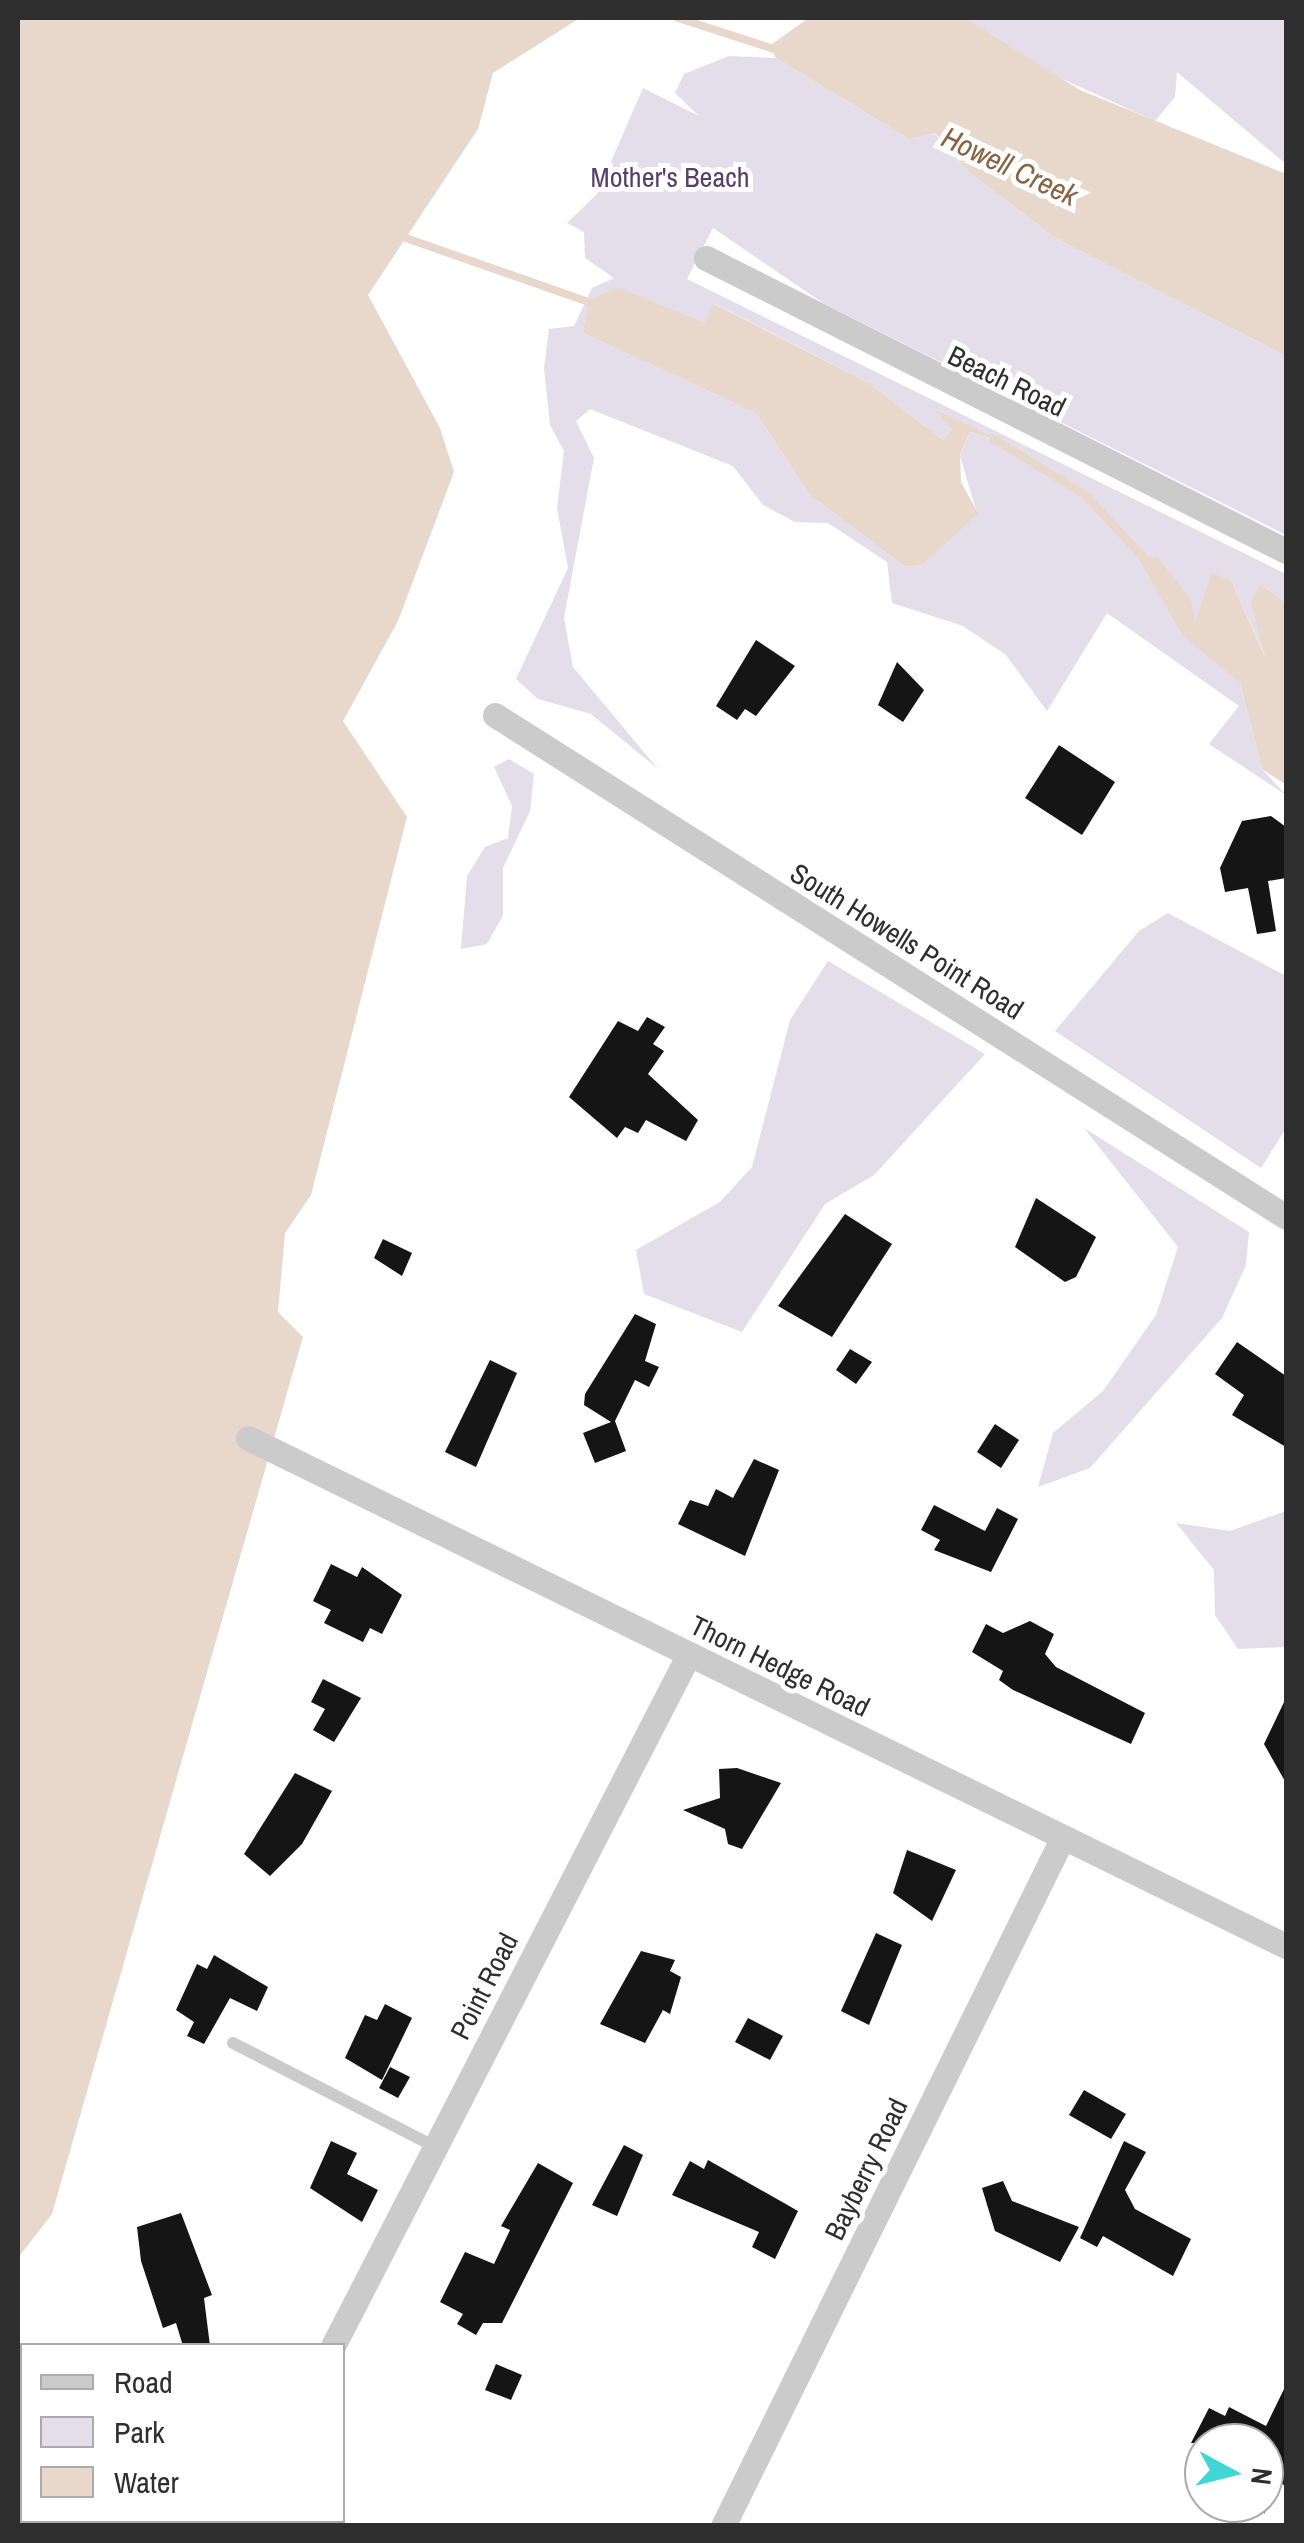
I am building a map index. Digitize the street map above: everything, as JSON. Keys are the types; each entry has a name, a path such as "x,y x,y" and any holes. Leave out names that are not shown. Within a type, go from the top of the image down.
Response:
{"street":[{"name":"Beach Road","path":"706,258 1286,551"},
{"name":"South Howells Point Road","path":"495,715 1285,1214"},
{"name":"Thorn Hedge Road","path":"248,1438 1062,1840 1286,1946"},
{"name":"Point Road","path":"335,2343 689,1654"},
{"name":"Bayberry Road","path":"723,2526 1062,1840"}],"lane":[{"path":"233,2043 435,2147"}],"green space":[{"path":"965,18 1286,18 1286,164 1177,72 1175,97 1155,121 1034,66"},
{"name":"Mother's Beach","path":"729,56 776,58 909,139 934,133 969,172 1055,238 1286,356 1286,535 823,303 713,228 687,279 1286,574 1286,603 1260,584 1269,665 1231,580 1212,574 1195,622 1140,560 1240,683 1262,769 1286,795 1209,744 1239,706 1107,613 1047,711 1006,655 963,626 892,603 887,562 828,523 795,522 763,505 733,466 590,409 576,421 594,458 564,618 573,667 658,769 591,714 538,699 516,679 568,568 557,508 564,451 550,425 544,368 549,329 574,326 592,288 614,278 585,258 584,232 567,223 597,194 643,88 699,116 675,93 684,74","holes":["715,304 869,383 943,440 952,429 938,410 993,439 970,432 960,456 977,513 923,565 905,567 809,494 756,413 583,333 705,324"]},
{"path":"509,759 534,774 530,811 503,868 503,915 487,944 461,949 467,876 485,847 508,838 512,806 494,767"},
{"path":"1168,913 1286,976 1286,1128 1261,1168 1055,1031 1139,931"},
{"path":"828,961 985,1054 874,1175 825,1204 742,1332 644,1294 636,1250 720,1202 752,1167 790,1020"},
{"path":"1084,1128 1249,1232 1246,1265 1222,1318 1090,1468 1038,1487 1053,1433 1103,1391 1156,1315 1178,1247"},
{"path":"1286,1511 1286,1647 1238,1649 1215,1615 1214,1570 1176,1523 1230,1531"}],"water":[{"path":"18,18 580,18 493,73 478,129 368,295 440,428 454,472 398,621 343,721 407,817 311,1195 285,1233 278,1312 303,1337 52,2214 18,2258"},
{"path":"809,18 965,18 1080,90 1286,174 1286,356 1055,238 969,172 935,133 909,139 776,58 769,46"},
{"path":"618,287 704,323 714,304 869,383 943,440 952,429 935,409 1001,441 970,432 960,455 961,482 978,513 923,565 905,567 809,494 756,413 583,333 589,301"},
{"path":"1157,557 1191,600 1195,621 1212,573 1231,580 1265,657 1251,602 1260,584 1286,603 1286,785 1262,769 1240,683 1183,636 1139,559"}],"building":[{"path":"756,640 795,666 756,716 745,709 737,720 716,706"},
{"path":"897,662 924,690 903,722 878,705"},
{"path":"1059,745 1115,782 1082,835 1025,798"},
{"path":"1271,816 1286,827 1286,878 1268,881 1276,931 1257,934 1248,888 1225,892 1220,868 1242,821"},
{"path":"647,1017 665,1027 653,1044 664,1051 648,1074 698,1120 686,1141 646,1120 638,1133 625,1127 617,1138 569,1097 618,1021 638,1031"},
{"path":"1036,1198 1096,1237 1076,1277 1065,1282 1015,1247"},
{"path":"845,1214 892,1244 832,1337 778,1306"},
{"path":"383,1239 412,1253 402,1276 374,1258"},
{"path":"635,1314 656,1324 645,1361 659,1367 649,1387 635,1380 615,1421 626,1451 595,1463 583,1433 611,1422 584,1405 585,1394"},
{"path":"1237,1342 1286,1376 1286,1447 1232,1415 1244,1395 1215,1374"},
{"path":"850,1349 872,1362 856,1384 836,1370"},
{"path":"490,1360 517,1373 476,1467 445,1452"},
{"path":"995,1424 1019,1440 1001,1468 977,1452"},
{"path":"754,1459 779,1470 745,1556 678,1524 690,1500 708,1506 716,1489 733,1498"},
{"path":"934,1505 985,1531 997,1508 1018,1519 991,1572 934,1550 940,1540 921,1530"},
{"path":"331,1564 357,1577 362,1567 402,1595 382,1634 370,1628 363,1642 324,1623 331,1610 313,1601"},
{"path":"1030,1621 1054,1634 1045,1654 1056,1667 1145,1713 1131,1744 1013,1690 999,1680 1003,1671 972,1652 986,1624 1003,1633"},
{"path":"323,1679 361,1698 334,1742 313,1730 325,1709 311,1702"},
{"path":"1286,1698 1286,1783 1264,1744"},
{"path":"737,1768 781,1783 742,1849 728,1844 725,1829 683,1810 720,1798 719,1769"},
{"path":"295,1773 332,1791 302,1844 270,1876 244,1854"},
{"path":"907,1850 956,1870 932,1921 893,1893"},
{"path":"876,1933 902,1945 869,2025 841,2011"},
{"path":"641,1951 675,1960 670,1971 681,1977 670,2014 663,2010 645,2043 600,2024"},
{"path":"214,1955 268,1987 257,2011 230,1998 204,2044 187,2036 194,2022 176,2010 197,1964 207,1969"},
{"path":"385,2004 412,2018 382,2080 345,2058 365,2015 377,2020"},
{"path":"748,2018 783,2036 770,2060 735,2042"},
{"path":"390,2067 410,2077 398,2098 379,2088"},
{"path":"1084,2090 1126,2114 1111,2139 1069,2115"},
{"path":"331,2141 357,2153 347,2174 378,2190 362,2222 310,2188"},
{"path":"1124,2141 1146,2152 1125,2190 1135,2209 1191,2239 1173,2276 1103,2236 1097,2247 1080,2238"},
{"path":"624,2145 643,2155 617,2216 592,2205"},
{"path":"708,2160 798,2211 775,2259 752,2247 759,2232 672,2195 690,2161 704,2169"},
{"path":"538,2163 573,2183 502,2323 483,2323 476,2335 457,2324 463,2314 440,2302 465,2252 494,2264 510,2230 501,2226"},
{"path":"1003,2181 1012,2201 1079,2227 1060,2262 995,2231 982,2188"},
{"path":"181,2213 212,2295 204,2298 210,2343 182,2343 176,2323 163,2328 141,2261 137,2227"},
{"path":"496,2364 522,2375 511,2400 485,2390"},
{"path":"1286,2385 1286,2486 1284,2423 1267,2423"},
{"path":"1229,2407 1260,2423 1201,2423 1209,2408 1225,2416"}],"waterway":[{"name":"Howell Creek","path":"678,18 777,50"},
{"path":"400,236 594,304"},
{"path":"994,439 1085,495 1149,563"}]}
